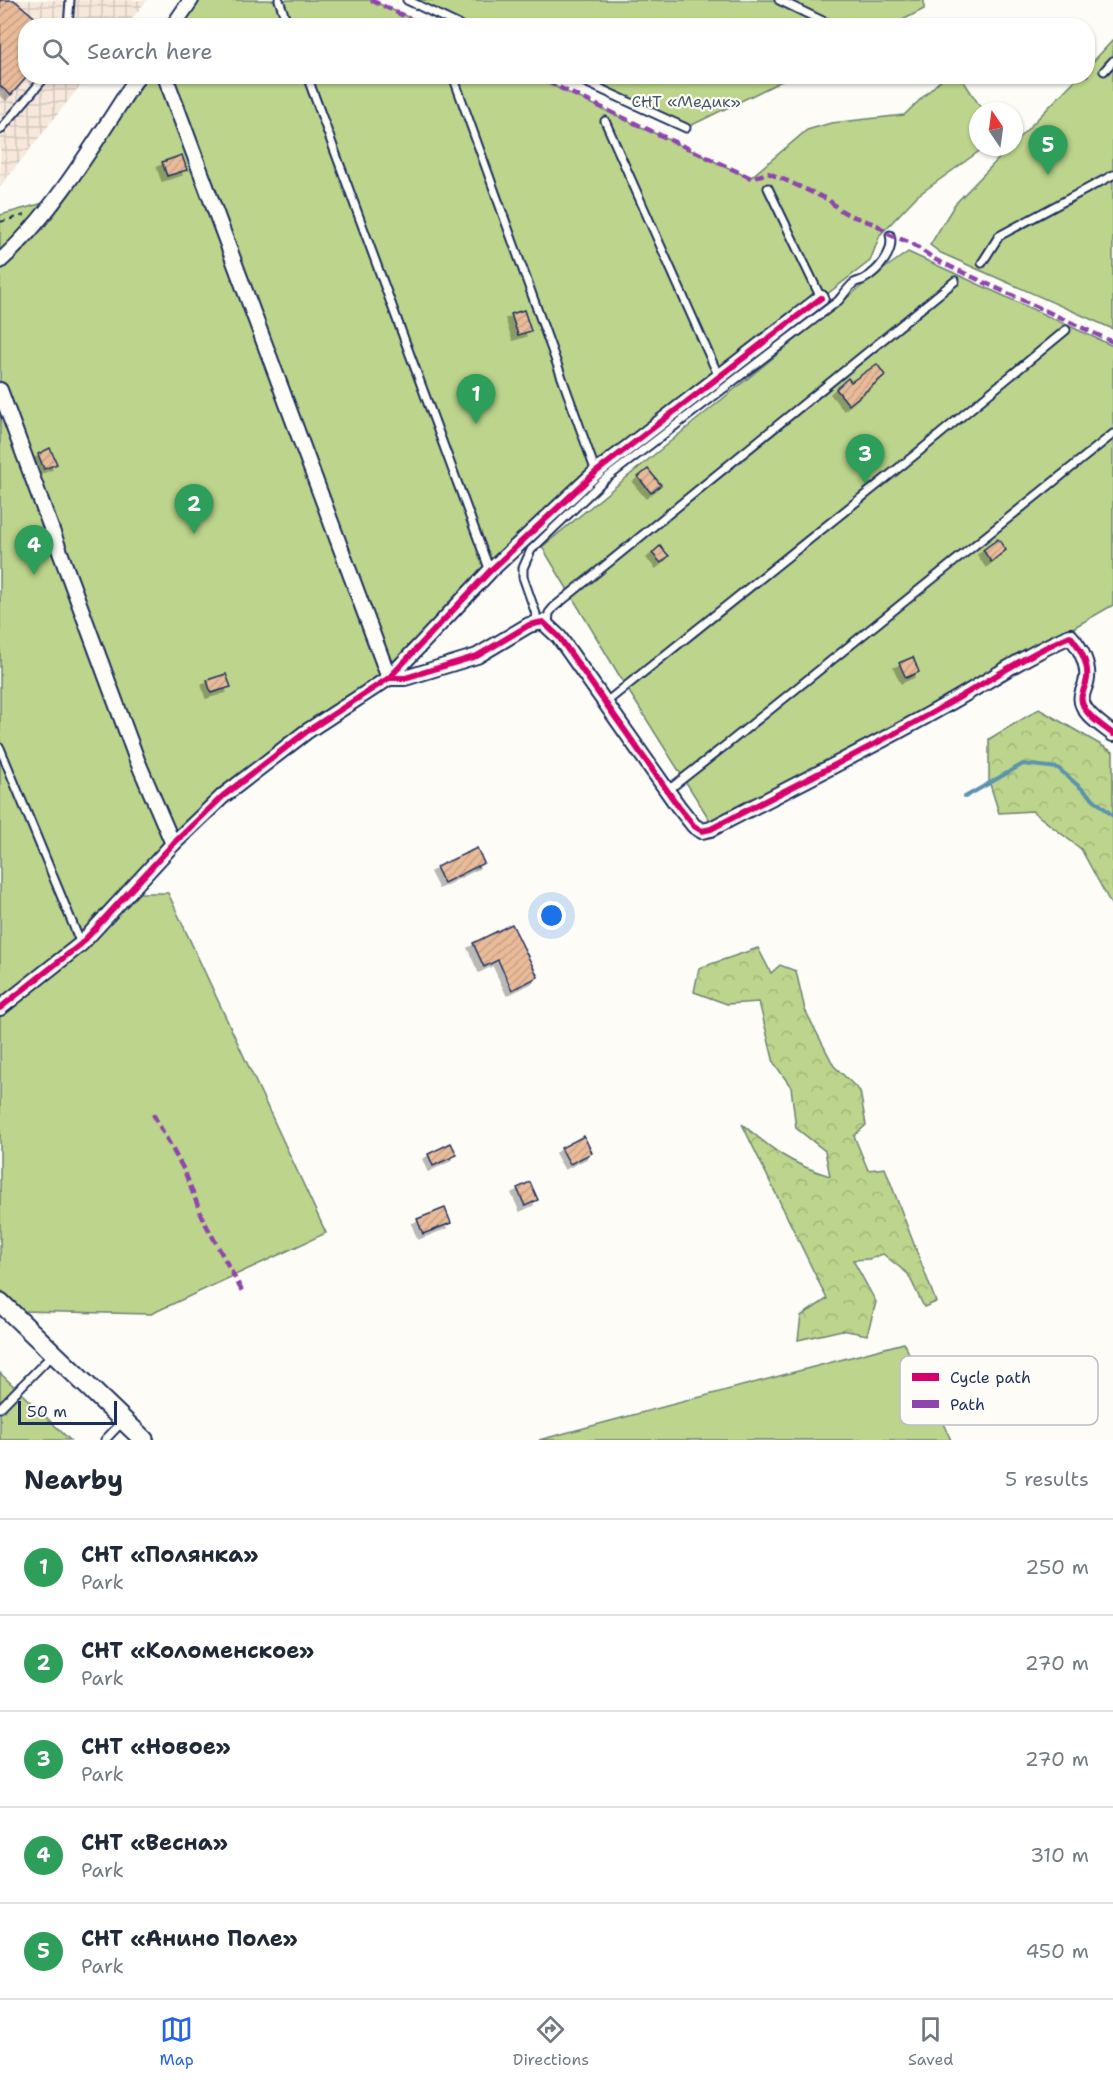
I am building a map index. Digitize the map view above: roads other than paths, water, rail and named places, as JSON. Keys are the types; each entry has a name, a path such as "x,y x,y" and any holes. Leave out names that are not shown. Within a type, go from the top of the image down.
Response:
{"main road":[{"path":"0,1302 144,1440"}],"street":[{"path":"179,18 191,0"},
{"path":"0,261 13,250 54,200 133,84"},
{"path":"168,84 389,678"},
{"path":"0,1008 81,944 173,844 223,796 306,732 389,678 490,571 596,472 821,298"},
{"path":"0,390 137,760 173,844"},
{"path":"389,678 405,678 477,656 529,625 542,625 559,637 667,790 694,826 702,831 711,830 887,737 947,705 1043,648 1070,636 1077,644 1086,671 1087,679 1081,701 1083,706 1113,734"}],"lane":[{"path":"69,18 70,0"},
{"path":"279,0 285,18"},
{"path":"407,0 444,18"},
{"path":"779,0 816,18"},
{"path":"1104,71 1113,61"},
{"path":"0,130 39,84"},
{"path":"310,84 490,571"},
{"path":"456,84 596,472"},
{"path":"590,84 686,128"},
{"path":"605,121 719,377"},
{"path":"982,263 999,236 1113,175"},
{"path":"768,188 821,298"},
{"path":"542,625 523,577 524,562 531,550 604,480 838,301 854,283 876,270 888,252 892,242 890,236"},
{"path":"542,625 554,607 955,281"},
{"path":"604,703 959,419 1066,330"},
{"path":"667,790 1113,434"},
{"path":"0,748 81,944"},
{"path":"0,1408 53,1354"},
{"path":"105,1440 124,1420"}],"waterway":[{"path":"965,797 1023,764 1058,768 1113,816"}],"place":[{"name":"СНТ «Анино Поле»","path":"1048,175"},
{"name":"СНТ «Полянка»","path":"476,424"},
{"name":"СНТ «Новое»","path":"865,484"},
{"name":"СНТ «Коломенское»","path":"194,534"},
{"name":"СНТ «Весна»","path":"34,575"}],"park label":[{"name":"СНТ «Медик»","path":"686,101"}]}
